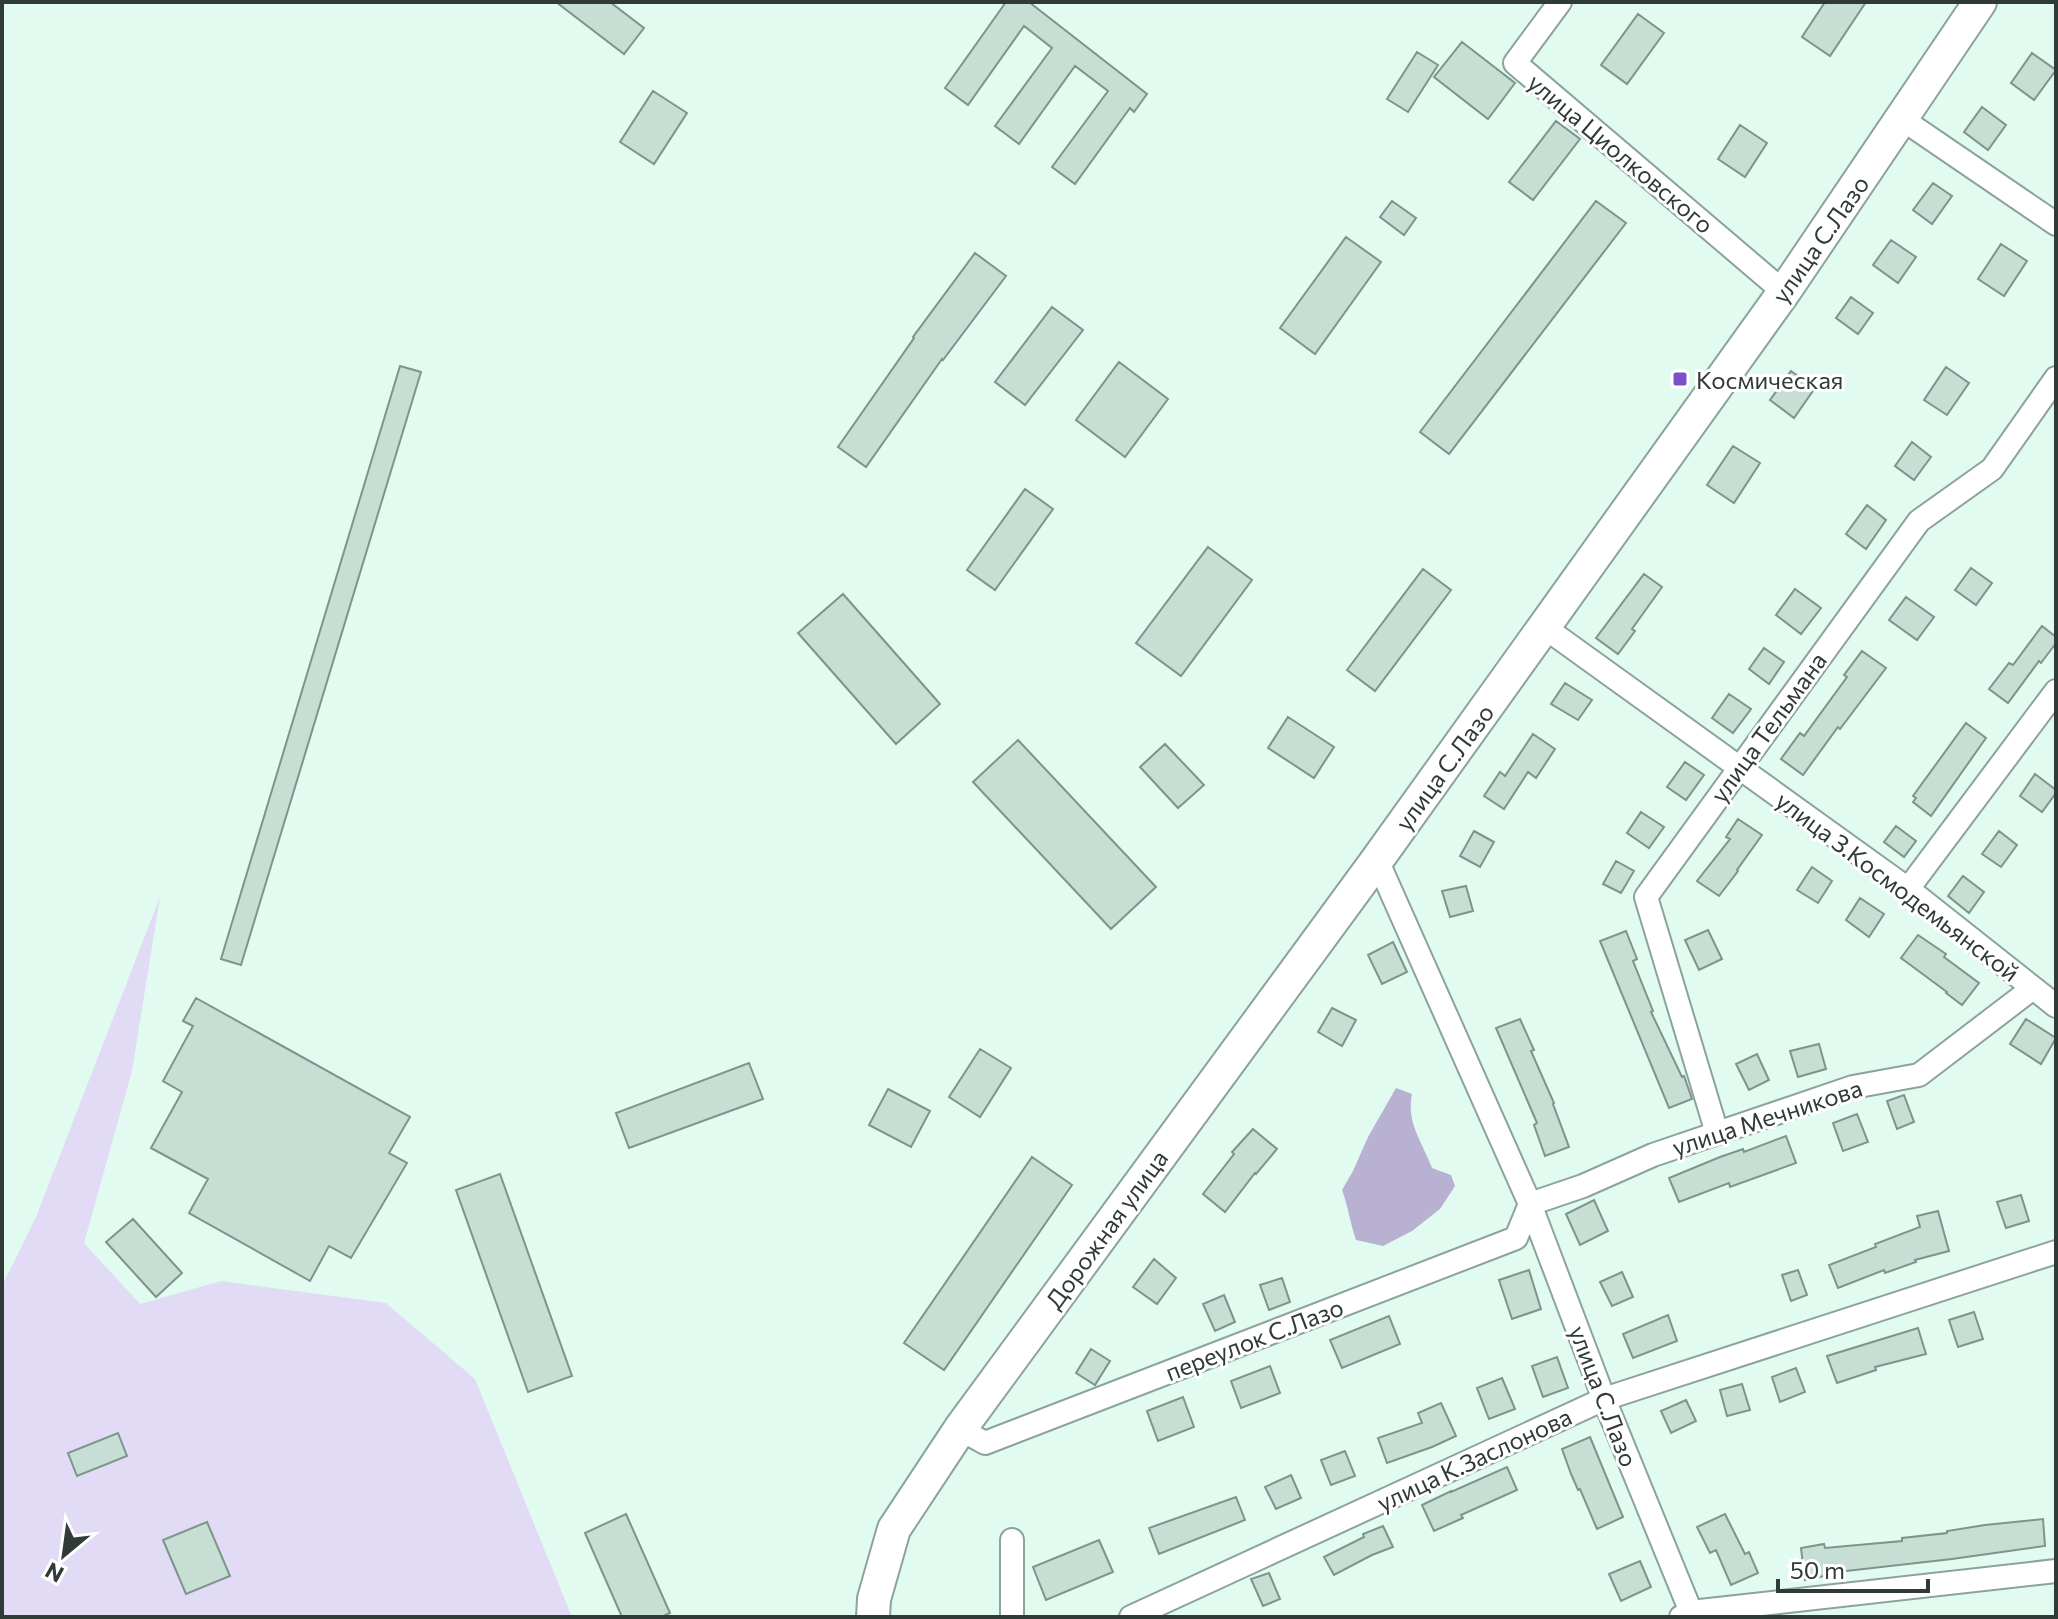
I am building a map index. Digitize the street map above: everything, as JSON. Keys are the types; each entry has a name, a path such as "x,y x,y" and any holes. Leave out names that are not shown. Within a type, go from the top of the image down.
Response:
{"street":[{"name":"улица Циолковского","path":"1560,2 1515,63 1784,292"},
{"name":"улица С.Лазо","path":"1688,1615 1530,1204 1377,860 1784,292 1980,2"},
{"path":"1902,119 2056,224"},
{"name":"улица Тельмана","path":"1717,1133 1646,897 1919,521 1992,469 2056,378"},
{"name":"улица З.Космодемьянской","path":"1544,627 1908,889 2056,1006"},
{"path":"1908,889 2056,691"},
{"name":"Дорожная улица","path":"873,1617 874,1599 894,1529 960,1429 1377,860"},
{"name":"улица Мечникова","path":"1530,1204 1583,1186 1653,1155 1853,1087 1919,1075 2033,988"},
{"name":"переулок С.Лазо","path":"960,1429 985,1443 1516,1238 1530,1204"},
{"name":"улица К.Заслонова","path":"1131,1617 1604,1399 2056,1252"},
{"path":"1012,1540 1012,1617"},
{"path":"1688,1615 2056,1571"}],"shaded area":[{"path":"160,897 132,1071 84,1243 140,1304 221,1281 386,1303 475,1379 572,1617 2,1617 2,1286 36,1217"},
{"path":"1396,1088 1412,1094 1413,1123 1432,1168 1451,1175 1455,1186 1440,1209 1412,1231 1383,1246 1356,1240 1342,1190"}],"building":[{"path":"556,2 610,2 644,28 624,54"},
{"path":"1006,2 1029,2 1147,94 1134,112 1130,108 1075,184 1052,167 1108,91 1075,66 1019,144 995,126 1052,48 1024,26 968,105 945,88"},
{"path":"1825,2 1866,2 1830,56 1802,37"},
{"path":"1638,14 1664,33 1627,84 1601,65"},
{"path":"1462,42 1515,83 1488,119 1434,77"},
{"path":"1417,52 1438,65 1408,112 1387,99"},
{"path":"2032,53 2056,70 2034,100 2011,83"},
{"path":"653,91 687,113 654,164 620,142"},
{"path":"1982,107 2006,125 1988,150 1964,132"},
{"path":"1556,121 1580,139 1533,200 1509,182"},
{"path":"1740,125 1767,143 1745,177 1718,159"},
{"path":"1933,183 1952,196 1932,224 1913,210"},
{"path":"1392,201 1416,218 1404,235 1380,217"},
{"path":"1596,201 1626,223 1449,454 1420,432"},
{"path":"1346,237 1381,262 1315,354 1280,328"},
{"path":"1891,240 1916,257 1898,283 1873,265"},
{"path":"2001,244 2027,261 2004,296 1978,279"},
{"path":"975,253 1006,276 942,359 866,467 838,447"},
{"path":"1851,297 1873,313 1858,334 1836,318"},
{"path":"1052,307 1083,330 1025,405 995,382"},
{"path":"1119,362 1168,399 1125,457 1076,420"},
{"path":"400,366 421,372 241,965 221,959"},
{"path":"1946,367 1969,383 1947,415 1924,400"},
{"path":"1791,371 1815,388 1794,418 1770,400"},
{"path":"1912,442 1931,457 1914,480 1895,466"},
{"path":"1733,446 1760,463 1734,503 1707,485"},
{"path":"1025,489 1053,509 995,590 967,570"},
{"path":"1867,505 1886,520 1866,549 1846,534"},
{"path":"1208,547 1252,580 1181,676 1136,643"},
{"path":"1971,568 1992,583 1976,605 1955,590"},
{"path":"1423,569 1451,590 1375,691 1347,670"},
{"path":"1644,574 1662,587 1618,654 1596,638"},
{"path":"1795,589 1821,608 1801,634 1776,615"},
{"path":"843,594 940,704 896,744 798,633"},
{"path":"1906,597 1934,617 1917,640 1889,620"},
{"path":"2042,626 2056,637 2056,643 2008,703 1989,689 2009,663 2013,665"},
{"path":"1764,648 1784,662 1769,684 1749,669"},
{"path":"1862,651 1886,668 1803,775 1781,759 1800,733 1804,736"},
{"path":"1565,683 1592,700 1578,720 1551,704"},
{"path":"1729,694 1751,709 1733,733 1712,718"},
{"path":"1288,717 1334,747 1314,778 1268,748"},
{"path":"1966,723 1986,738 1931,816 1913,802 1916,798 1913,796"},
{"path":"1533,734 1555,749 1536,778 1528,772 1504,809 1484,796 1500,772 1505,776"},
{"path":"1018,740 1156,887 1111,929 973,782"},
{"path":"1165,744 1204,785 1178,808 1140,767"},
{"path":"1685,762 1704,775 1686,800 1667,787"},
{"path":"2035,774 2056,790 2042,812 2020,796"},
{"path":"1641,812 1664,827 1649,848 1627,833"},
{"path":"1738,819 1762,835 1719,896 1697,881 1730,839 1726,837"},
{"path":"1896,826 1916,841 1904,857 1884,842"},
{"path":"1474,831 1494,842 1480,867 1460,856"},
{"path":"1999,831 2017,845 2001,867 1982,854"},
{"path":"1616,861 1634,871 1621,893 1603,884"},
{"path":"1812,867 1832,881 1818,903 1797,890"},
{"path":"1963,876 1984,892 1969,913 1948,896"},
{"path":"1466,886 1473,911 1450,917 1442,891"},
{"path":"1860,898 1884,914 1869,937 1846,920"},
{"path":"1708,930 1722,959 1699,970 1685,940"},
{"path":"1626,931 1651,1012 1684,1076 1692,1099 1669,1108 1600,941"},
{"path":"1918,935 1979,983 1962,1005 1901,958"},
{"path":"1393,942 1407,972 1382,984 1368,955"},
{"path":"196,998 410,1117 389,1153 407,1163 351,1258 329,1246 310,1281 189,1213 208,1179 151,1148 182,1092 163,1081 193,1026 183,1021"},
{"path":"1332,1008 1356,1020 1342,1046 1318,1032"},
{"path":"1520,1019 1569,1147 1545,1156 1534,1125 1537,1123 1496,1028"},
{"path":"2026,1019 2056,1038 2041,1064 2010,1044"},
{"path":"1819,1044 1826,1069 1798,1077 1790,1051"},
{"path":"980,1049 1011,1068 980,1117 949,1097"},
{"path":"1757,1054 1769,1080 1749,1090 1736,1064"},
{"path":"749,1063 763,1099 629,1148 616,1113"},
{"path":"888,1089 930,1111 911,1147 869,1125"},
{"path":"1904,1095 1914,1122 1897,1129 1887,1101"},
{"path":"1857,1114 1868,1142 1843,1151 1833,1123"},
{"path":"1253,1129 1277,1149 1225,1212 1203,1194 1234,1154 1232,1152"},
{"path":"1786,1136 1796,1163 1679,1202 1669,1178 1720,1157 1743,1149 1744,1152"},
{"path":"1032,1157 1072,1185 944,1370 904,1343"},
{"path":"500,1174 572,1376 528,1392 456,1190"},
{"path":"2021,1195 2029,1221 2006,1228 1997,1202"},
{"path":"1594,1200 1608,1231 1580,1245 1566,1214"},
{"path":"1938,1211 1949,1251 1915,1260 1885,1273 1884,1270 1838,1288 1829,1265 1920,1227 1917,1216"},
{"path":"133,1219 182,1273 156,1297 106,1242"},
{"path":"1154,1259 1176,1278 1157,1304 1133,1287"},
{"path":"1529,1270 1541,1309 1512,1319 1499,1280"},
{"path":"1798,1270 1807,1295 1791,1301 1782,1275"},
{"path":"1622,1272 1633,1297 1612,1306 1600,1282"},
{"path":"1282,1278 1290,1302 1269,1310 1260,1285"},
{"path":"1224,1295 1235,1322 1215,1331 1203,1304"},
{"path":"1974,1312 1983,1339 1958,1347 1949,1320"},
{"path":"1668,1315 1677,1341 1633,1358 1623,1334"},
{"path":"1389,1316 1400,1344 1342,1368 1330,1340"},
{"path":"1918,1328 1926,1354 1875,1367 1876,1370 1837,1383 1827,1356"},
{"path":"1091,1349 1110,1361 1095,1385 1076,1373"},
{"path":"1557,1357 1568,1388 1543,1397 1532,1366"},
{"path":"1270,1366 1280,1393 1241,1408 1231,1381"},
{"path":"1796,1368 1805,1392 1780,1402 1772,1377"},
{"path":"1502,1378 1515,1409 1489,1419 1477,1388"},
{"path":"1742,1384 1750,1410 1727,1416 1720,1390"},
{"path":"1183,1397 1194,1427 1158,1441 1147,1411"},
{"path":"1686,1400 1696,1421 1671,1433 1661,1411"},
{"path":"1441,1403 1456,1436 1387,1463 1378,1438 1422,1423 1418,1413"},
{"path":"118,1433 127,1456 77,1476 68,1453"},
{"path":"1590,1437 1623,1517 1597,1529 1562,1449"},
{"path":"1345,1451 1355,1476 1331,1485 1321,1460"},
{"path":"1507,1467 1517,1490 1434,1531 1422,1505"},
{"path":"1291,1475 1301,1498 1276,1509 1265,1487"},
{"path":"1236,1497 1245,1520 1159,1554 1149,1528"},
{"path":"626,1514 670,1613 661,1617 622,1617 585,1533"},
{"path":"1725,1514 1758,1573 1731,1585 1716,1550 1710,1553 1697,1527"},
{"path":"2043,1519 2045,1546 1828,1573 1805,1580 1801,1548 1824,1544 1825,1548 1902,1541 1902,1538 1985,1525"},
{"path":"207,1522 230,1576 186,1594 163,1540"},
{"path":"1383,1526 1393,1547 1334,1575 1324,1557"},
{"path":"1099,1540 1113,1572 1046,1600 1033,1567"},
{"path":"1640,1561 1651,1587 1621,1601 1609,1574"},
{"path":"1269,1573 1280,1599 1263,1606 1251,1579"}],"place":[{"name":"Космическая","path":"1680,379"}]}
